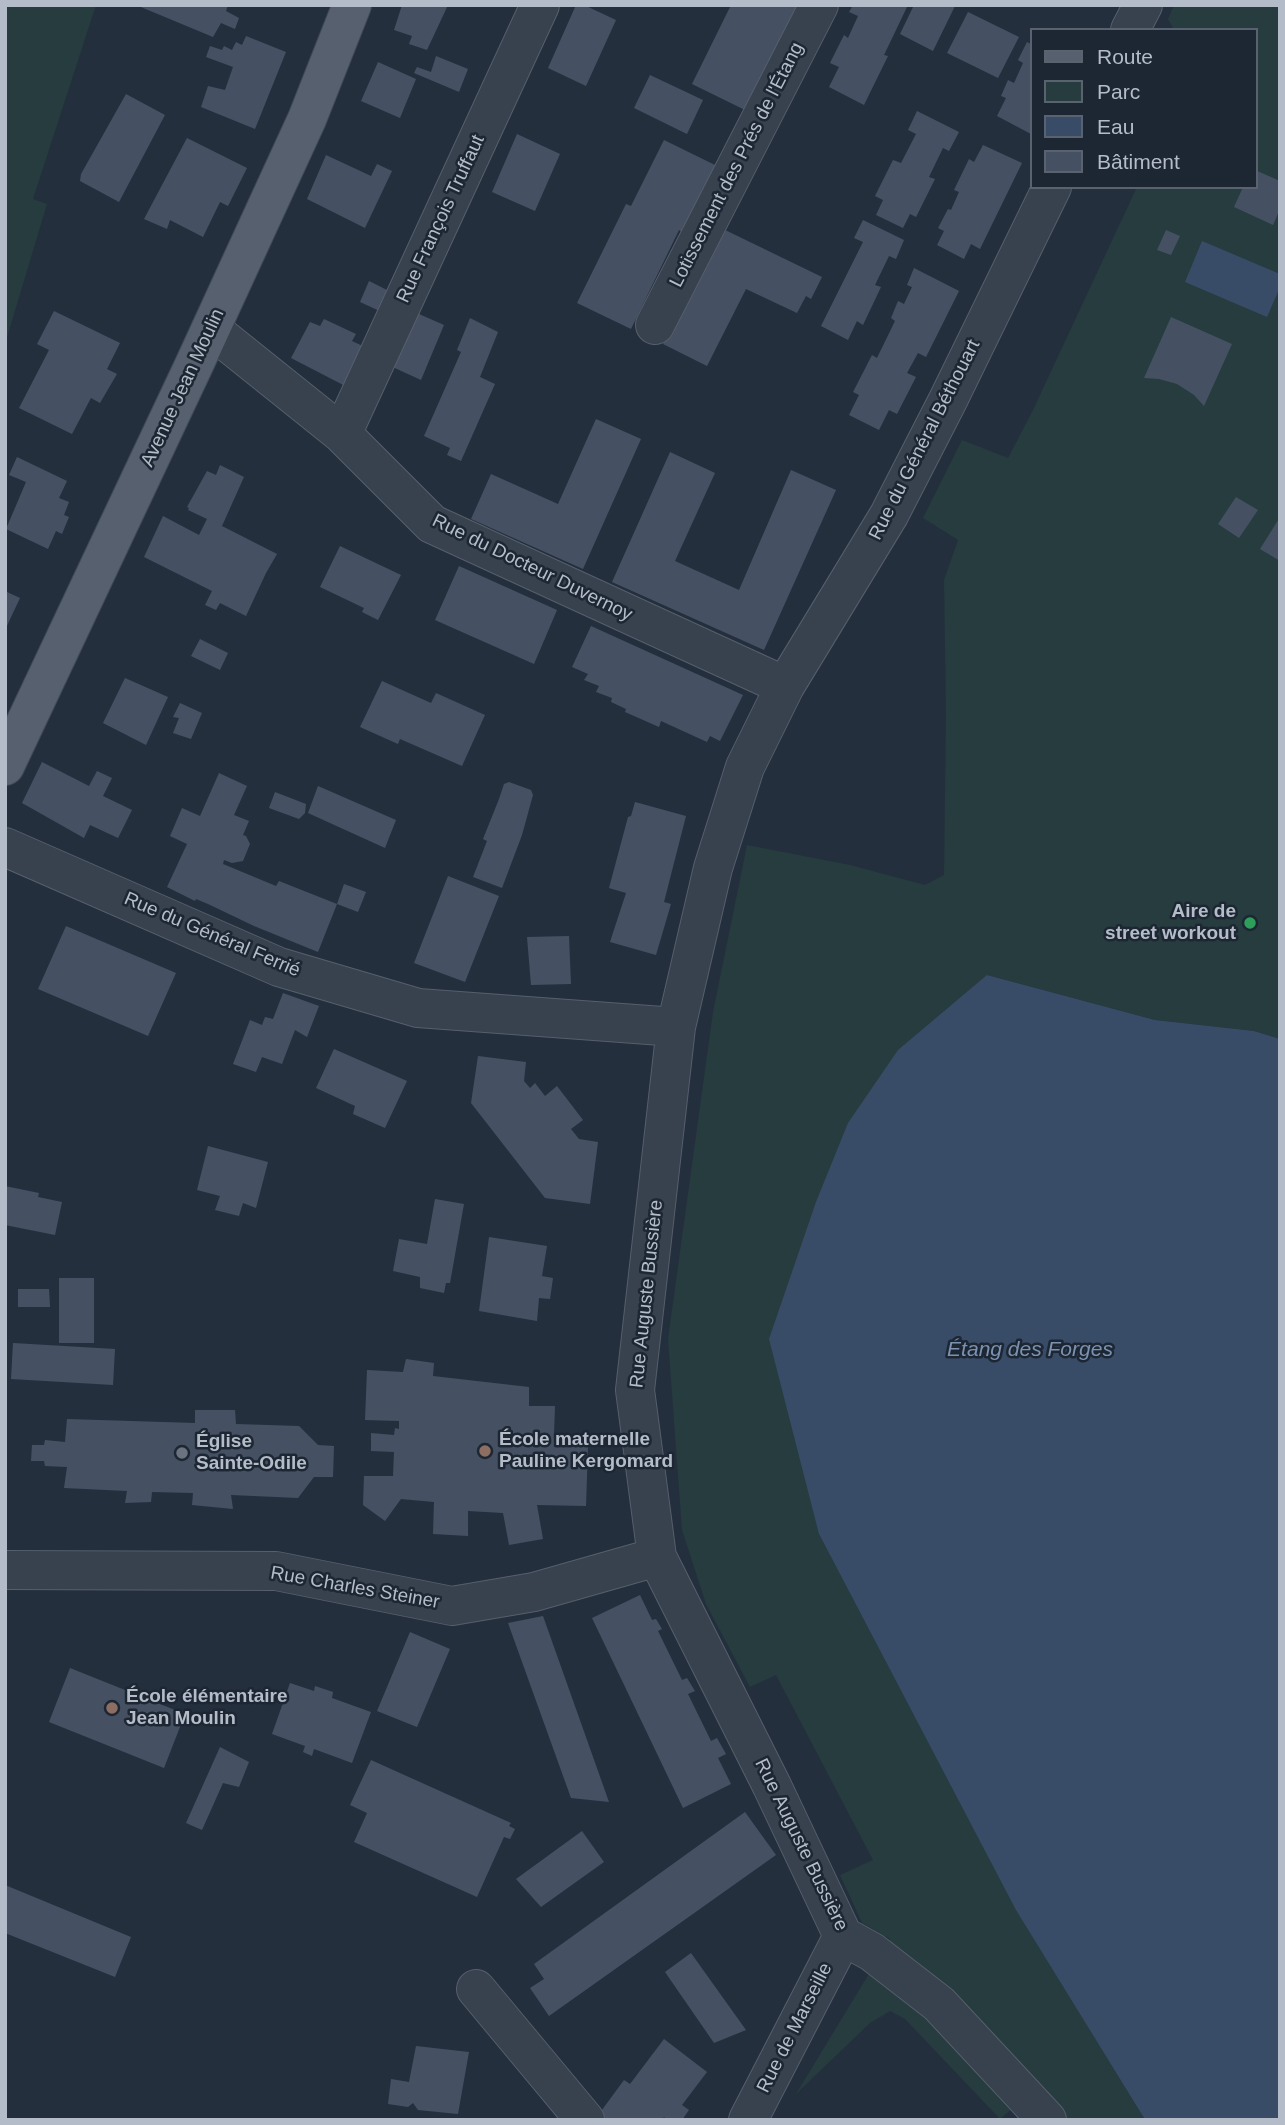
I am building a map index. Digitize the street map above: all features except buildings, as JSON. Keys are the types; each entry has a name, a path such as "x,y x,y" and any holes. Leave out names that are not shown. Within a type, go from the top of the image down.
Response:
{"main road":[{"name":"Avenue Jean Moulin","path":"5,766 211,329 307,118 352,5"}],"street":[{"name":"Rue François Truffaut","path":"342,434 540,5"},
{"name":"Lotissement des Prés de l'Étang","path":"655,325 819,5"},
{"path":"1131,28 1143,5"},
{"name":"Rue du Général Béthouart","path":"785,686 888,515 948,400 1051,189"},
{"name":"Rue du Docteur Duvernoy","path":"211,329 342,434 432,524 785,686"},
{"name":"Rue Auguste Bussière","path":"785,686 746,767 724,828 676,1027 635,1390 657,1557 772,1786 843,1936 872,1952 939,2004 1047,2120"},
{"name":"Rue du Général Ferrié","path":"5,847 279,967 418,1008 676,1027"},
{"name":"Rue Charles Steiner","path":"5,1570 276,1572 452,1606 534,1592 657,1557"},
{"name":"Rue de Marseille","path":"748,2120 843,1936"},
{"path":"476,1989 585,2120"}],"green space":[{"path":"5,5 96,5 33,199 47,204 5,344"},
{"path":"1174,5 1280,5 1280,1039 1254,1031 1155,1020 987,975 819,1534 1016,1909 1144,2118 1152,2120 1027,2120 1014,2107 1000,2119 905,2019 890,2011 870,2023 796,2094 890,1939 862,1923 840,1875 873,1860 776,1675 750,1687 706,1604 682,1530 668,1339 713,1012 747,845 850,865 925,885 944,875 944,580 958,540 923,518 962,440 1008,458 1136,189 1257,189 1257,28 1173,28 1168,19"}],"water":[{"path":"1202,241 1280,274 1280,287 1267,317 1185,282"},
{"name":"Étang des Forges","path":"987,975 1155,1020 1254,1031 1280,1039 1280,2120 1144,2118 1016,1910 819,1534 769,1339 816,1202 848,1123 898,1050"}],"place":[{"name":"Aire de street workout","path":"1250,923"},
{"name":"École maternelle Pauline Kergomard","path":"485,1451"},
{"name":"Église Sainte-Odile","path":"182,1453"},
{"name":"École élémentaire Jean Moulin","path":"112,1708"}]}
